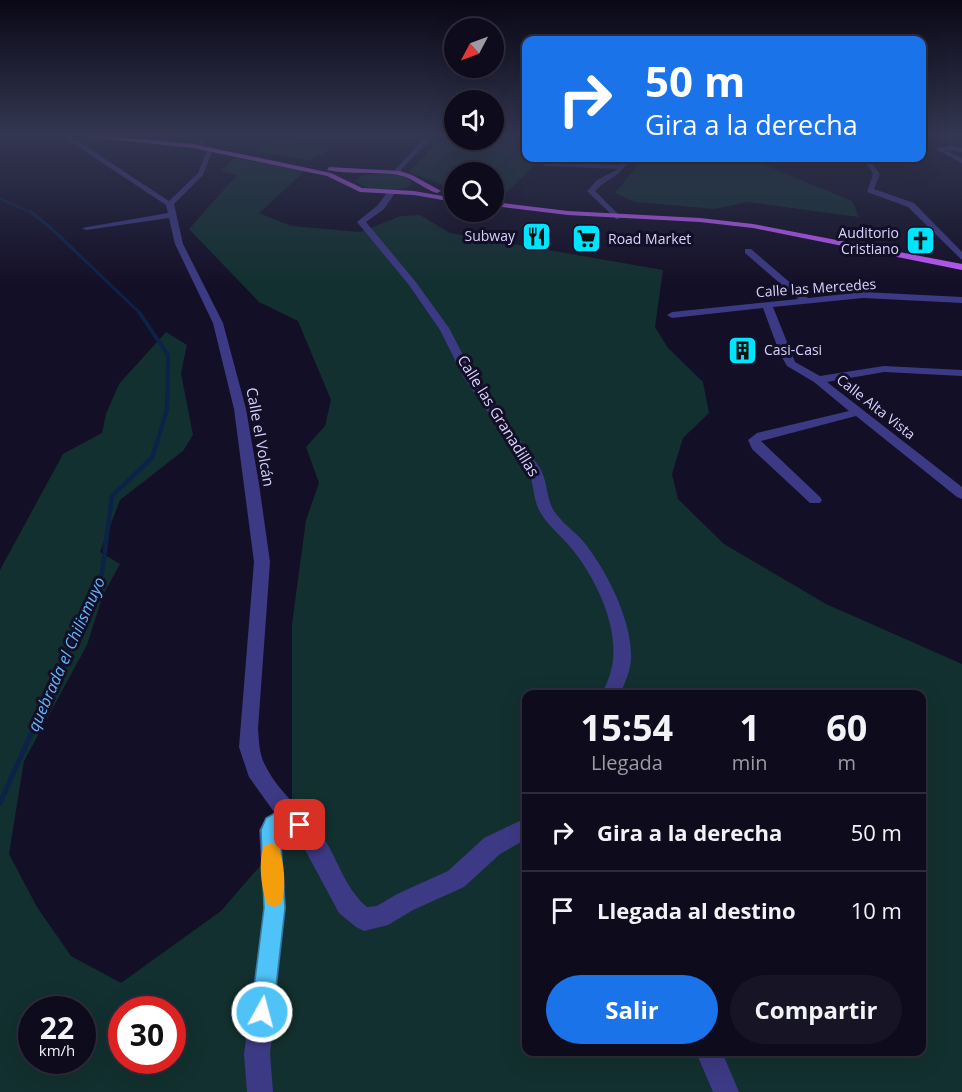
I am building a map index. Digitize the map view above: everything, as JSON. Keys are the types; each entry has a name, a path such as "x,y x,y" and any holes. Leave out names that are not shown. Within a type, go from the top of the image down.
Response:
{"main road":[{"path":"349,184 360,190 444,197"},
{"path":"393,193 412,189 420,184 444,194"},
{"path":"504,205 541,211 700,220 753,226 962,269"},
{"path":"504,209 754,231 962,269"}],"street":[{"path":"137,184 172,210"},
{"path":"86,228 172,210 193,184"},
{"path":"600,184 591,191 616,217"},
{"path":"873,184 870,190 911,205 962,257"},
{"name":"Calle las Granadillas","path":"393,193 381,207 361,222 412,283 445,330 470,378 532,465 539,478 543,506 581,549 603,589 614,612 624,661 621,674 613,690"},
{"name":"Calle el Volcán","path":"172,210 179,244 218,323 240,410 262,562 249,747 256,770 286,810 311,838 347,905 364,919 372,919 456,879 492,846 522,830"},
{"path":"748,251 806,301"},
{"name":"Calle las Mercedes","path":"672,315 863,296 962,300"},
{"name":"Calle Alta Vista","path":"767,305 791,364 818,380 962,494"},
{"path":"818,380 884,369 962,373"},
{"path":"815,500 757,446 754,440 761,436 859,412"},
{"path":"260,1092 257,1054 275,908 270,830 286,810"},
{"path":"711,1056 726,1092"}],"green space":[{"path":"229,184 291,184 259,213 291,226 361,232 400,216 420,215 450,233 663,270 655,327 668,348 703,382 709,413 683,438 672,474 678,499 724,544 826,604 962,664 962,1092 0,1092 0,570 63,454 102,433 106,414 119,384 166,332 187,345 181,373 193,435 183,451 120,500 100,552 120,564 103,595 87,645 24,761 9,854 37,907 71,956 121,983 221,911 292,829 292,624 306,520 319,483 306,447 325,426 331,400 298,321 259,302 189,229"},
{"path":"504,184 515,184 504,195"},
{"path":"623,184 811,184 852,201 859,217 748,202 715,209 635,202 615,193"},
{"path":"361,185 412,185 398,190 382,191"}],"waterway":[{"name":"quebrada el Chilismuyo","path":"0,199 32,213"},
{"name":"quebrada el Chilismuyo","path":"30,211 139,312"},
{"name":"quebrada el Chilismuyo","path":"139,312 168,355 167,409 157,443"},
{"name":"quebrada el Chilismuyo","path":"87,609 102,573 112,496 152,458 157,442"},
{"name":"quebrada el Chilismuyo","path":"0,803 88,607"}],"slow traffic":[{"path":"271,853 274,897"}],"place":[{"name":"Subway","path":"536,236"},
{"name":"Road Market","path":"587,239"},
{"name":"Auditorio Cristiano","path":"920,241"},
{"name":"Casi-Casi","path":"743,350"}],"route":[{"path":"262,1012 275,908 270,830 272,824 281,820 293,820 300,825"}]}
